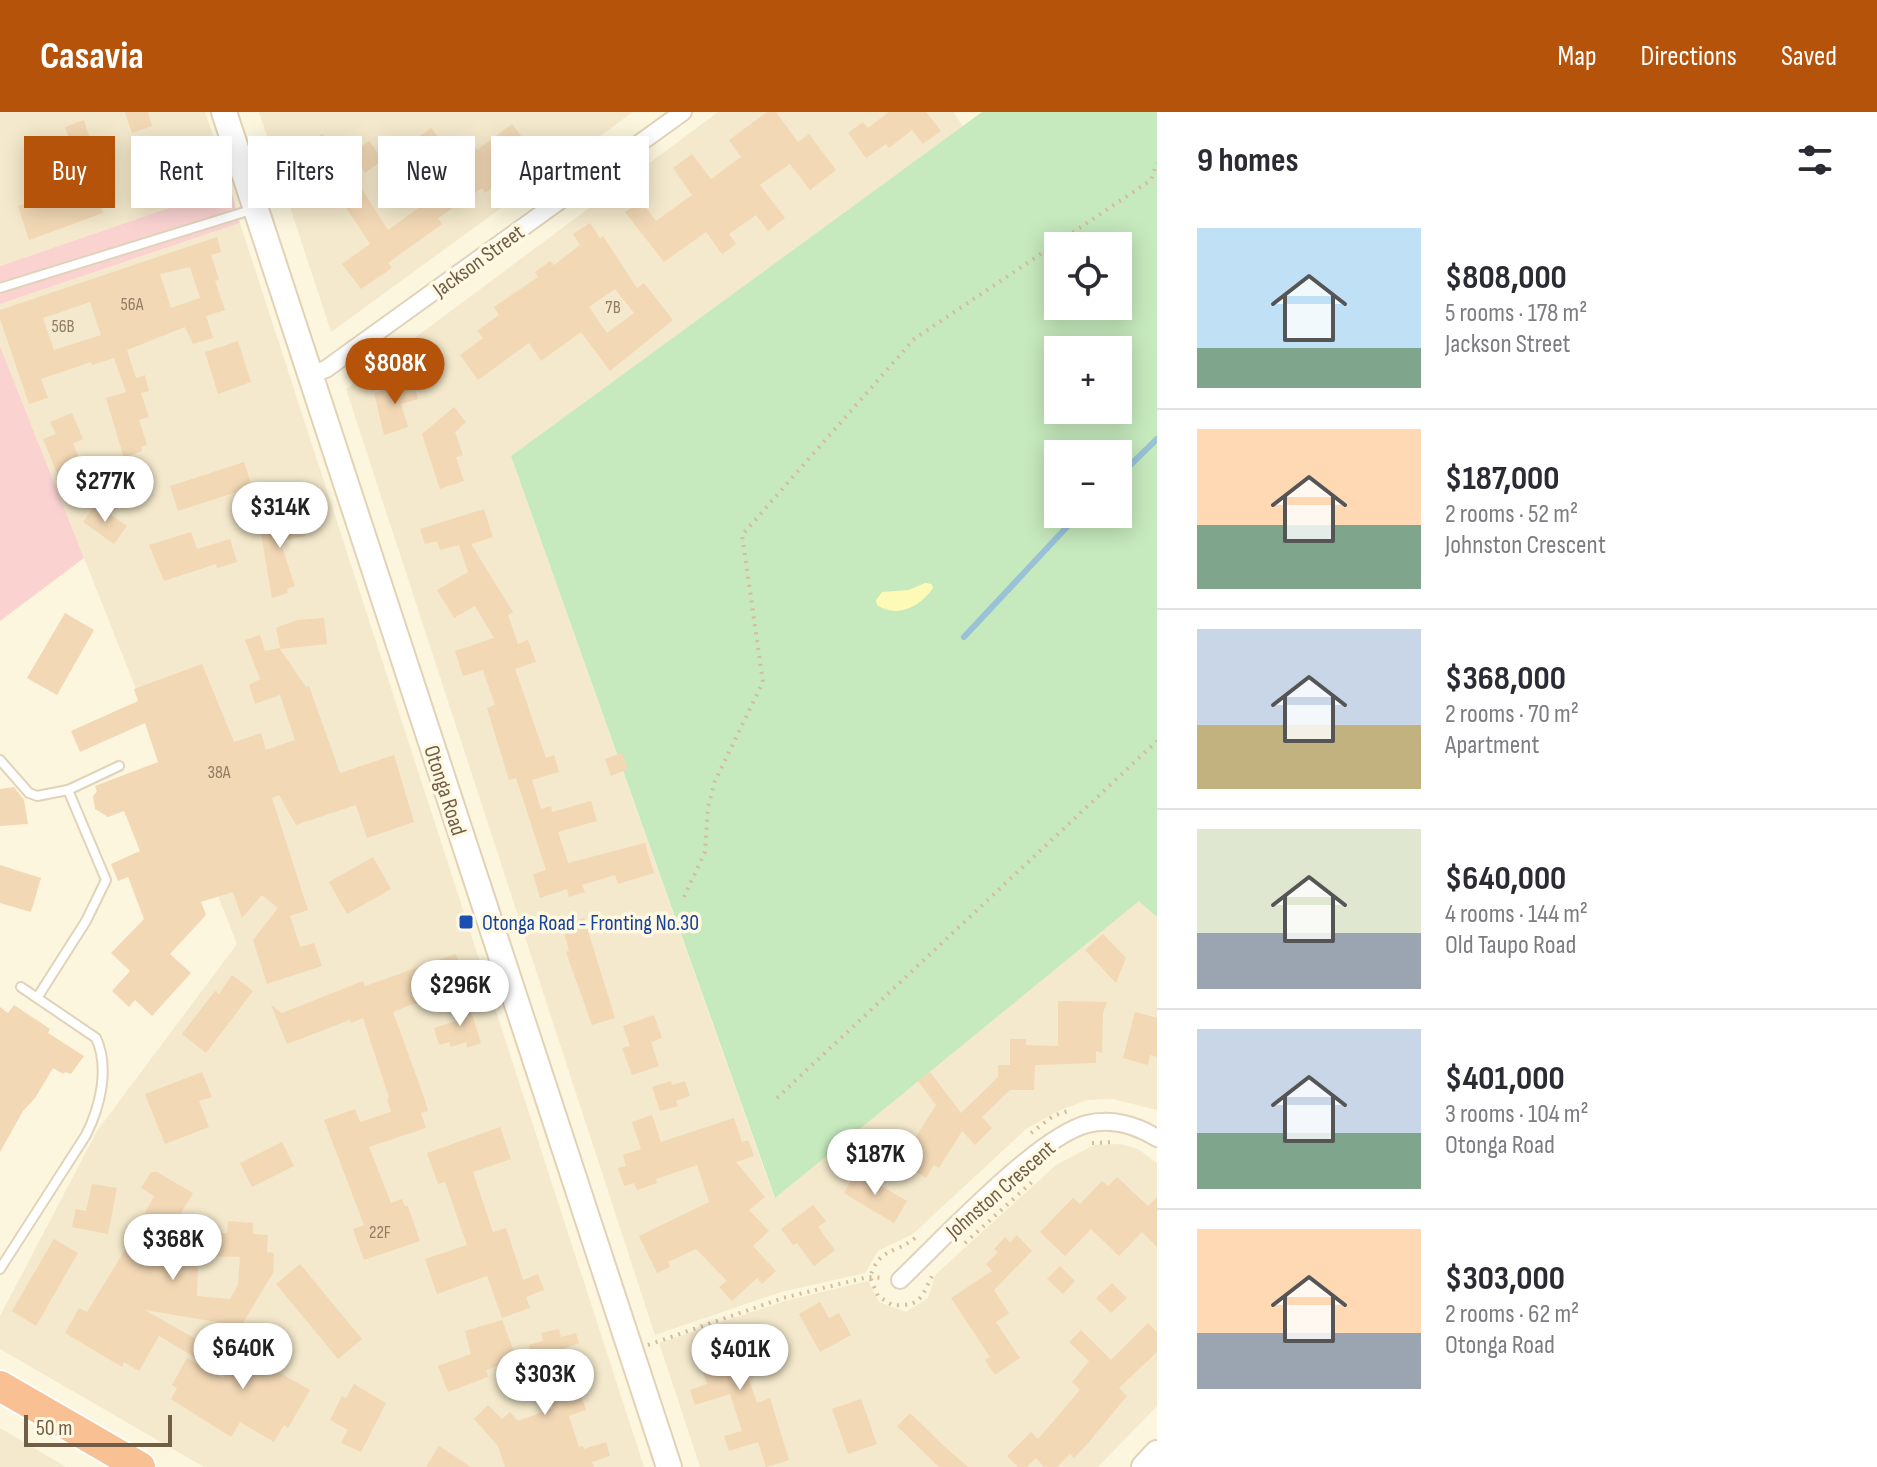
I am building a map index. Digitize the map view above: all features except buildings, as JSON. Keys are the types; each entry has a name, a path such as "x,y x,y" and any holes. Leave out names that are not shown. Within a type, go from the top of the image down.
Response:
{"highway":[{"path":"0,1386 140,1467"}],"street":[{"name":"Otonga Road","path":"224,112 248,186"},
{"name":"Jackson Street","path":"310,375 326,369 683,112"},
{"name":"Otonga Road","path":"255,208 669,1467"},
{"name":"Johnston Crescent","path":"900,1280 1038,1151 1067,1133 1088,1124 1119,1122 1157,1138"},
{"path":"1144,1467 1157,1453"}],"lane":[{"path":"0,288 255,208"},
{"path":"0,760 29,793 37,796 68,790 119,766"},
{"path":"37,998 86,921 106,880 68,790"},
{"path":"0,1269 86,1135 95,1118 103,1075 102,1051 96,1038 21,987"}],"path":[{"path":"684,897 705,852 708,807 715,781 763,682 742,535 914,339 1151,180 1157,163"},
{"path":"777,1098 1157,741"},
{"path":"1086,1145 1114,1142 1128,1145"},
{"path":"958,1250 1033,1181"},
{"path":"870,1277 882,1300 905,1306 922,1299 936,1270"},
{"path":"631,1351 783,1298 870,1277 900,1280"}],"shaded area":[{"path":"0,112 205,112 213,136 131,136 131,208 169,208 0,266"},
{"path":"259,112 633,112 600,136 491,136 491,208 501,208 331,332 290,208 362,208 362,136 267,136"},
{"path":"718,112 953,112 963,126 511,456 774,1197 1140,900 1157,917 1157,1110 1113,1099 1087,1100 1058,1111 1026,1129 913,1234 878,1251 865,1273 781,1292 655,1335 346,389 589,208 649,208 649,163"},
{"path":"232,194 240,223 0,304 0,266 169,208 232,208"},
{"path":"240,223 644,1467 204,1467 0,1349 0,1316 97,1131 237,944 0,346 0,304"},
{"path":"0,346 84,558 0,621"},
{"path":"1120,1144 1138,1149 1157,1163 1157,1406 1098,1467 700,1467 659,1343 785,1301 868,1281 879,1302 906,1312 928,1298 936,1274 1056,1165 1094,1145"},
{"path":"0,1428 66,1467 0,1467"}],"green space":[{"path":"982,112 1157,112 1157,917 1139,901 775,1198 511,456"}],"sand":[{"path":"925,583 932,584 933,588 915,605 892,611 877,605 876,600 882,592 909,590"}],"waterway":[{"path":"1132,463 1157,439"},
{"path":"964,637 1066,528"}],"place":[{"name":"Otonga Road - Fronting No.30","path":"466,922"}]}
